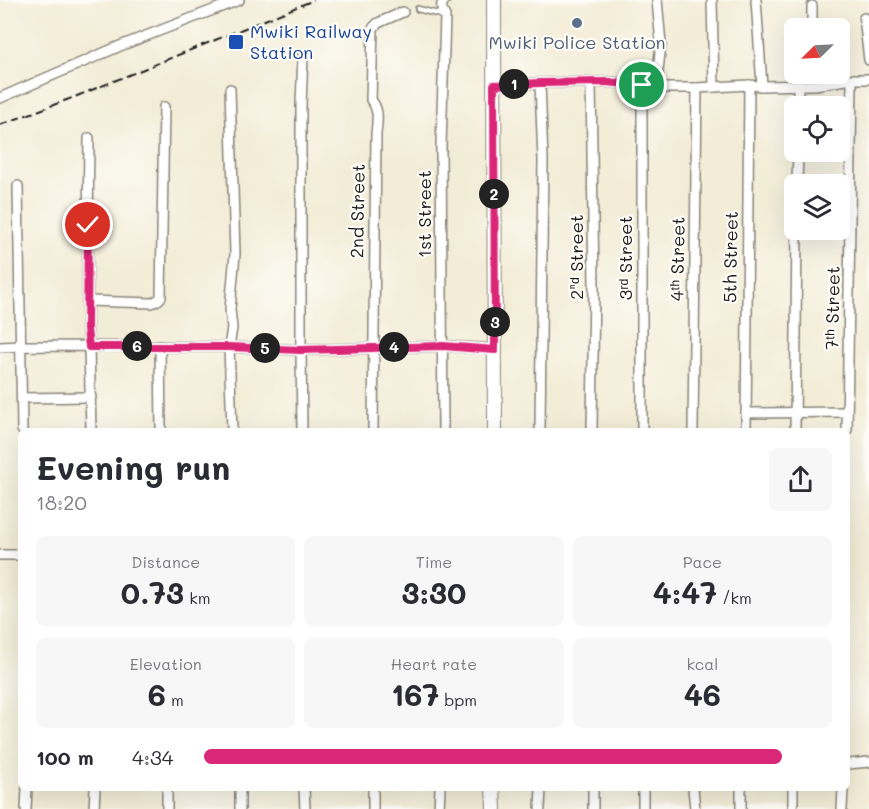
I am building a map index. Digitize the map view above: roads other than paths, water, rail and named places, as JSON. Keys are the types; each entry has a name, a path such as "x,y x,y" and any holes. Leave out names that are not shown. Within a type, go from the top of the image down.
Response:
{"main road":[{"path":"494,0 495,428"},
{"path":"493,791 494,809"}],"street":[{"path":"0,98 120,46 239,0"},
{"name":"1st Street","path":"443,428 441,146 445,16 441,7 445,0"},
{"path":"489,0 494,0"},
{"path":"656,88 661,44 657,0"},
{"path":"712,0 714,87"},
{"path":"756,0 762,86"},
{"path":"812,6 812,18"},
{"name":"2nd Street","path":"373,428 377,118 376,106 371,100 373,28 378,23 403,12"},
{"path":"864,18 869,60"},
{"path":"302,428 301,105 303,55"},
{"path":"494,85 616,83 656,88 697,88 749,84 762,86 815,85 852,79 869,79"},
{"name":"7ᵗʰ Street","path":"847,428 852,79"},
{"path":"540,83 543,160 540,428"},
{"name":"2ⁿᵈ Street","path":"591,83 594,286 592,428"},
{"name":"5th Street","path":"746,428 749,84"},
{"name":"3ʳᵈ Street","path":"642,85 642,428"},
{"path":"798,85 798,96"},
{"name":"4ᵗʰ Street","path":"693,428 697,88"},
{"path":"230,89 235,254 229,347 232,428"},
{"path":"87,301 152,303 161,297 164,106"},
{"path":"89,138 87,329 92,428"},
{"path":"18,186 22,428"},
{"path":"795,428 797,240"},
{"path":"0,347 160,346 301,350 443,346 495,350"},
{"path":"160,346 162,428"},
{"path":"22,398 91,397"},
{"path":"746,413 848,412"},
{"path":"0,555 18,555"},
{"path":"850,764 869,762"},
{"path":"26,809 27,791"},
{"path":"94,809 95,791"},
{"path":"167,791 167,809"},
{"path":"240,791 240,809"},
{"path":"304,791 305,809"},
{"path":"373,791 373,809"},
{"path":"439,809 440,791"},
{"path":"540,809 541,791"},
{"path":"592,791 593,809"},
{"path":"643,791 643,809"},
{"path":"693,791 694,809"},
{"path":"741,791 741,809"},
{"path":"793,791 793,809"},
{"path":"842,809 843,791"}],"lane":[{"path":"418,9 445,16"}],"railway":[{"path":"0,125 314,0"}],"place":[{"name":"Mwiki Police Station","path":"577,23"},
{"name":"Mwiki Railway Station","path":"236,42"}]}
